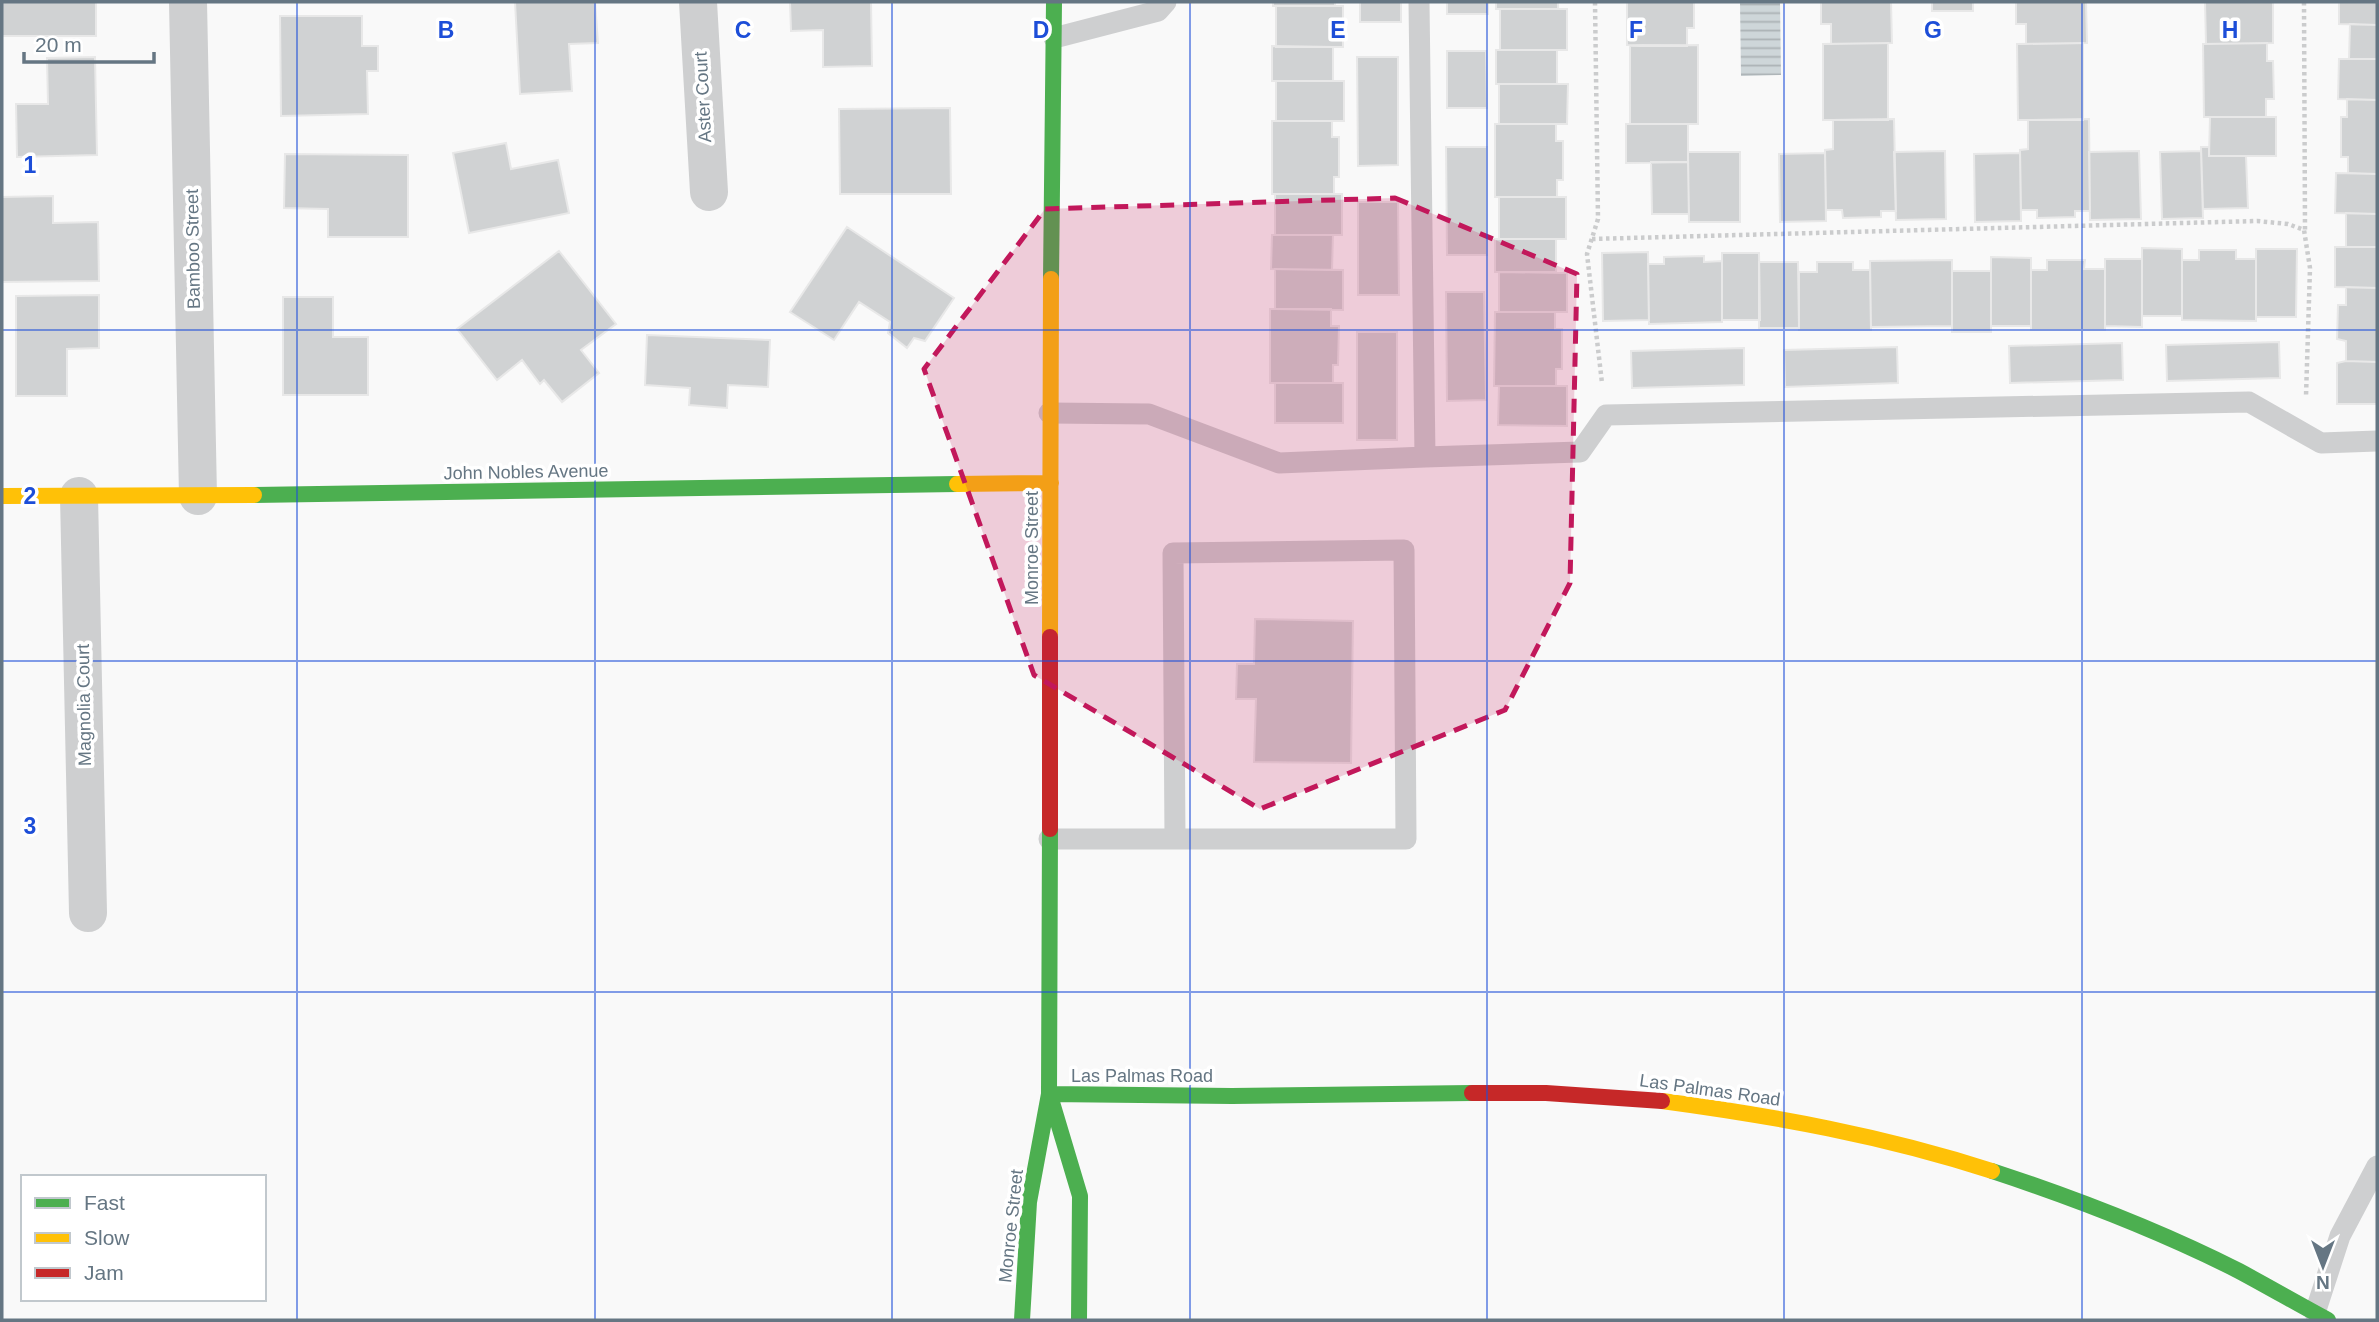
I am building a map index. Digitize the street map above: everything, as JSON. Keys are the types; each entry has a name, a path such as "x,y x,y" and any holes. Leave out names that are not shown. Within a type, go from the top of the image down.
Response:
{"main road":[{"name":"Monroe Street","path":"1022,1320 1029,1202 1049,1094 1049,413 1054,2"},
{"name":"John Nobles Avenue","path":"2,496 198,496 1051,483"},
{"name":"Las Palmas Road","path":"1049,1094 1139,1096 1546,1093 1640,1099 1734,1110 1919,1150 2013,1177 2104,1211 2193,1249 2279,1292 2321,1317"},
{"name":"Monroe Street","path":"1049,1094 1080,1196 1079,1320"}],"street":[{"name":"Bamboo Street","path":"188,2 198,496"},
{"name":"Aster Court","path":"698,2 709,192"},
{"name":"Magnolia Court","path":"79,496 88,913"}],"lane":[{"path":"1054,38 1157,11 1166,2"},
{"path":"1419,2 1425,457"},
{"path":"1049,413 1149,414 1279,463 1580,452 1606,415 2249,402 2321,443 2377,442"},
{"path":"1049,839 1175,839 1405,839 1404,550 1173,553 1175,839"},
{"path":"2321,1317 2340,1236 2377,1166"}],"path":[{"path":"1595,2 1598,219 1587,254 1606,415"},
{"path":"2304,2 2305,234 2310,268 2304,433"},
{"path":"1592,239 2257,221 2288,224 2304,230 2305,234"}],"highlighted area":[{"path":"1395,198 1577,274 1570,583 1505,710 1260,809 1034,675 924,369 1045,209"}],"shaded area":[{"path":"1740,2 1780,2 1781,75 1741,76"}],"building":[{"path":"2,2 96,2 96,36 2,36"},
{"path":"515,2 595,2 598,43 569,44 572,91 520,94"},
{"path":"790,2 871,2 872,66 823,67 823,30 791,31"},
{"path":"1273,2 1335,2 1335,6 1273,6"},
{"path":"1360,2 1401,2 1401,22 1360,22"},
{"path":"1447,2 1488,2 1488,14 1447,14"},
{"path":"1496,2 1558,2 1558,9 1496,9"},
{"path":"1627,2 1694,2 1694,28 1687,28 1687,46 1627,45"},
{"path":"1821,2 1891,2 1892,43 1831,44 1831,24 1821,24"},
{"path":"1932,2 1973,2 1973,11 1932,11"},
{"path":"2016,2 2086,2 2087,43 2026,44 2026,24 2016,24"},
{"path":"2205,2 2273,2 2273,43 2206,44"},
{"path":"2339,2 2377,2 2377,25 2339,24"},
{"path":"1276,6 1343,6 1343,47 1276,47"},
{"path":"1500,9 1567,9 1567,50 1500,50"},
{"path":"280,16 362,16 362,46 378,46 378,71 367,71 368,114 281,116"},
{"path":"2350,24 2377,25 2377,59 2349,59"},
{"path":"1888,43 1888,120 1823,120 1823,44"},
{"path":"2083,43 2083,120 2018,120 2017,44"},
{"path":"2267,43 2267,61 2273,61 2274,99 2266,99 2266,117 2204,117 2203,44"},
{"path":"1698,45 1698,124 1630,124 1630,46"},
{"path":"1272,46 1333,47 1333,81 1272,81"},
{"path":"1496,50 1557,50 1557,84 1496,84"},
{"path":"1447,51 1486,51 1487,108 1447,108"},
{"path":"95,57 97,155 17,157 16,104 48,104 47,58"},
{"path":"1357,57 1398,57 1398,165 1358,166"},
{"path":"2339,59 2377,59 2377,100 2338,99"},
{"path":"1276,81 1344,81 1344,121 1276,121"},
{"path":"1499,84 1568,84 1567,124 1499,124"},
{"path":"2347,99 2377,100 2377,174 2348,173 2348,157 2341,157 2341,117 2347,117"},
{"path":"950,108 951,194 840,194 839,109"},
{"path":"2210,117 2276,117 2276,156 2209,156"},
{"path":"1894,119 1896,211 1881,211 1881,217 1843,218 1842,210 1826,210 1825,150 1833,149 1833,120"},
{"path":"2089,119 2090,211 2075,211 2075,217 2037,218 2037,210 2021,210 2020,150 2028,149 2028,120"},
{"path":"1272,121 1332,121 1332,137 1339,137 1339,177 1334,177 1334,194 1272,194"},
{"path":"1495,124 1556,124 1556,141 1563,141 1563,180 1557,180 1557,197 1495,197"},
{"path":"1626,124 1688,124 1688,162 1626,163"},
{"path":"506,143 511,169 558,160 569,213 469,233 453,153"},
{"path":"1446,147 1487,147 1487,255 1447,255"},
{"path":"2201,147 2209,147 2209,156 2246,156 2248,208 2203,209"},
{"path":"1945,151 1946,219 1896,220 1894,152"},
{"path":"2139,151 2141,219 2090,220 2089,152"},
{"path":"2201,151 2203,218 2162,219 2160,152"},
{"path":"1688,152 1740,152 1740,222 1689,222"},
{"path":"1825,153 1826,221 1780,222 1779,154"},
{"path":"2020,153 2021,221 1975,222 1974,154"},
{"path":"285,154 408,155 408,237 328,237 328,209 284,208"},
{"path":"1651,162 1688,162 1689,214 1652,214"},
{"path":"2336,173 2377,174 2377,214 2335,213"},
{"path":"1275,194 1342,194 1342,235 1275,235"},
{"path":"53,196 53,223 98,222 99,281 2,282 2,197"},
{"path":"1499,197 1566,197 1566,239 1499,239"},
{"path":"1358,202 1398,202 1399,295 1358,295"},
{"path":"2346,213 2377,214 2377,247 2346,247"},
{"path":"847,227 954,298 925,341 914,338 907,348 888,333 890,322 859,302 834,340 790,312"},
{"path":"1272,235 1333,235 1332,270 1271,269"},
{"path":"1495,239 1556,239 1556,272 1495,272"},
{"path":"2335,247 2377,247 2377,288 2335,287"},
{"path":"2142,248 2182,249 2182,316 2142,316"},
{"path":"2256,249 2297,249 2296,317 2256,317"},
{"path":"2199,250 2236,250 2236,259 2256,259 2256,321 2182,320 2182,260 2199,260"},
{"path":"559,251 616,324 581,350 599,373 562,402 544,380 540,384 522,360 497,380 457,329"},
{"path":"1648,252 1649,320 1603,321 1602,253"},
{"path":"1722,253 1759,253 1760,320 1722,320"},
{"path":"1704,256 1704,262 1722,261 1722,322 1649,324 1648,264 1664,264 1664,257"},
{"path":"1991,257 2031,258 2031,326 1991,326"},
{"path":"2105,259 2142,259 2142,327 2105,326"},
{"path":"1952,260 1952,326 1871,327 1870,261"},
{"path":"2047,260 2085,260 2084,269 2105,269 2105,330 2031,330 2031,270 2047,270"},
{"path":"1759,262 1798,262 1799,328 1759,328"},
{"path":"1817,262 1853,262 1853,270 1870,270 1871,330 1799,330 1799,272 1817,272"},
{"path":"1275,269 1343,270 1343,310 1275,309"},
{"path":"1952,271 1991,271 1991,332 1952,332"},
{"path":"1499,272 1567,273 1567,312 1499,312"},
{"path":"2346,287 2377,288 2377,362 2346,361 2346,341 2337,339 2338,305 2346,305"},
{"path":"1446,292 1484,292 1486,400 1447,401"},
{"path":"99,295 99,348 67,349 67,396 16,396 16,296"},
{"path":"283,297 333,297 333,337 368,337 368,395 283,395"},
{"path":"1270,309 1331,309 1331,326 1339,326 1338,365 1333,365 1333,383 1270,383"},
{"path":"1495,312 1555,312 1555,329 1562,329 1562,369 1556,369 1556,386 1494,386"},
{"path":"1357,332 1397,332 1397,440 1357,440"},
{"path":"647,335 770,340 768,387 728,385 727,408 689,405 690,388 645,385"},
{"path":"2279,342 2280,378 2167,381 2166,345"},
{"path":"2122,343 2123,380 2010,383 2009,346"},
{"path":"1897,347 1898,383 1785,387 1784,350"},
{"path":"1744,348 1744,385 1632,388 1631,351"},
{"path":"2377,362 2377,404 2337,404 2337,363"},
{"path":"1275,383 1343,383 1343,423 1275,423"},
{"path":"1499,386 1567,386 1567,426 1498,425"},
{"path":"1255,619 1353,621 1351,763 1254,762 1256,699 1236,699 1237,664 1254,664"}],"traffic: fast":[{"path":"1051,279 1054,2"},
{"path":"254,495 957,484"},
{"path":"1022,1320 1029,1202 1049,1094 1050,829"},
{"path":"1049,1094 1232,1096 1472,1093"},
{"path":"1051,1099 1080,1196 1079,1320"},
{"path":"1992,1171 2087,1204 2179,1242 2239,1271 2328,1320"}],"traffic: slow":[{"path":"1050,637 1051,279"},
{"path":"957,484 1051,483"},
{"path":"2,496 254,495"},
{"path":"1662,1101 1828,1128 1911,1147 1992,1171"}],"traffic: jam":[{"path":"1050,637 1050,829"},
{"path":"1472,1093 1546,1093 1662,1101"}]}
